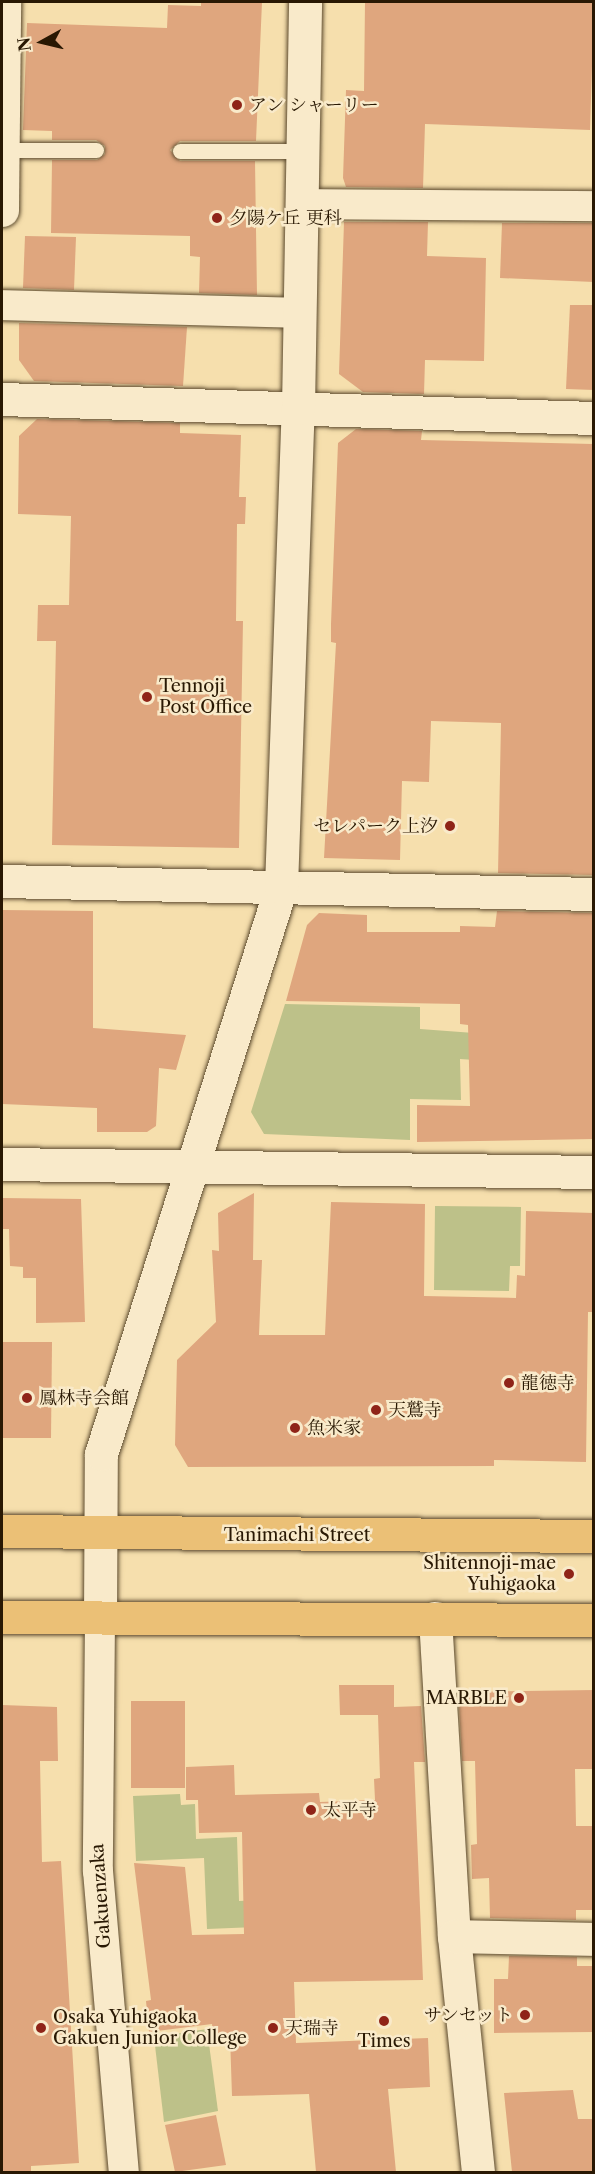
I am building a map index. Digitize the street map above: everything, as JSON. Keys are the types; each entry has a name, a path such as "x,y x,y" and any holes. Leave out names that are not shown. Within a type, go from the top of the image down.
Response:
{"main road":[{"name":"Tanimachi Street","path":"2,1532 594,1536"},
{"path":"2,1617 594,1620"}],"street":[{"path":"2,210 4,2"},
{"path":"100,1618 101,1454 281,887 298,408 305,2"},
{"path":"300,204 594,206"},
{"path":"2,305 299,313"},
{"path":"2,399 594,418"},
{"path":"2,881 594,894"},
{"path":"2,1164 594,1172"},
{"name":"Gakuenzaka","path":"100,1618 98,1871 124,2172"},
{"path":"435,1618 454,1936 478,2172"},
{"path":"454,1936 594,1939"}],"lane":[{"path":"3,150 96,150"},
{"path":"180,151 301,151"}],"green space":[{"path":"285,1004 420,1007 420,1029 474,1033 475,1060 460,1059 461,1100 410,1099 410,1140 264,1134 251,1112"},
{"path":"435,1206 521,1207 520,1266 510,1266 509,1291 434,1290"},
{"path":"180,1794 181,1805 195,1804 196,1839 237,1837 239,1901 283,1899 284,1926 207,1929 204,1858 136,1861 133,1796"},
{"path":"207,2029 218,2111 164,2122 154,2037"}],"building":[{"path":"201,2 262,2 256,141 180,141 170,150 180,161 255,161 257,295 199,293 200,257 190,256 190,236 51,233 52,160 97,160 105,154 105,146 96,140 52,140 52,131 23,130 27,23 167,28 168,5 201,6"},
{"path":"365,2 594,2 590,130 425,124 423,188 346,187 343,178 346,90 364,91"},
{"path":"344,222 428,222 427,256 486,258 484,361 425,360 424,394 363,392 339,374"},
{"path":"502,223 594,223 594,282 500,278"},
{"path":"25,236 76,237 74,290 23,288"},
{"path":"570,305 594,305 594,390 566,389"},
{"path":"19,323 187,327 183,386 34,381 19,360"},
{"path":"37,419 180,423 180,433 241,435 239,497 246,497 245,524 237,524 236,621 243,621 239,848 52,845 56,641 37,641 38,605 69,605 71,516 18,514 19,436"},
{"path":"356,429 422,431 421,440 594,444 594,875 498,873 501,723 431,721 429,782 402,781 400,860 324,858 336,643 331,642 331,624 338,443"},
{"path":"2,910 93,911 93,1028 186,1035 176,1070 159,1068 156,1126 147,1132 97,1132 97,1108 2,1104"},
{"path":"497,911 594,913 594,1139 417,1142 417,1105 470,1106 468,1025 460,1024 460,1004 286,1001 307,925 319,913 367,915 367,932 460,932 460,926 495,927"},
{"path":"254,1193 253,1260 262,1260 259,1335 325,1335 331,1202 425,1204 424,1296 516,1298 517,1275 525,1276 526,1211 594,1213 594,1312 588,1312 586,1462 494,1460 494,1466 188,1467 175,1445 177,1360 216,1322 212,1250 219,1251 218,1213"},
{"path":"2,1198 81,1199 85,1322 36,1323 36,1278 23,1278 23,1267 10,1266 9,1229 2,1229"},
{"name":"鳳林寺会館","path":"2,1342 52,1342 51,1438 2,1438"},
{"path":"339,1685 394,1685 394,1707 421,1706 425,1762 414,1762 423,1980 294,1982 296,2043 428,2038 430,2087 388,2089 396,2172 316,2172 309,2094 232,2096 230,2036 213,2036 212,2024 149,2032 146,2001 151,2000 134,1863 185,1867 192,1935 244,1934 242,1832 199,1833 198,1800 186,1800 186,1767 234,1765 235,1795 319,1793 320,1802 375,1800 374,1779 380,1778 378,1715 340,1715"},
{"path":"594,1690 594,1769 575,1769 576,1826 594,1826 594,1910 576,1910 576,1920 490,1918 489,1878 472,1879 471,1845 477,1844 475,1761 462,1761 459,1705 467,1704 466,1692"},
{"path":"131,1701 185,1701 185,1788 131,1788"},
{"name":"Osaka Yuhigaoka Gakuen Junior College","path":"2,1705 57,1707 58,1761 40,1761 42,1862 61,1861 79,2163 31,2166 31,2172 2,2172"},
{"path":"509,1956 577,1957 577,1966 594,1966 594,2032 494,2033 494,1979 508,1979"},
{"path":"573,2090 578,2119 594,2119 594,2172 512,2172 504,2093"},
{"path":"216,2115 226,2165 175,2172 165,2125"}],"place":[{"name":"アン シャーリー","path":"237,105"},
{"name":"夕陽ケ丘 更科","path":"217,218"},
{"name":"Tennoji Post Office","path":"147,697"},
{"name":"セレパーク上汐","path":"450,826"},
{"name":"龍徳寺","path":"509,1383"},
{"name":"鳳林寺会館","path":"27,1398"},
{"name":"天鷲寺","path":"376,1410"},
{"name":"魚米家","path":"295,1428"},
{"name":"Shitennoji-mae Yuhigaoka","path":"569,1574"},
{"name":"MARBLE","path":"519,1698"},
{"name":"太平寺","path":"311,1810"},
{"name":"サンセット","path":"525,2015"},
{"name":"Times","path":"384,2021"},
{"name":"Osaka Yuhigaoka Gakuen Junior College","path":"41,2028"},
{"name":"天瑞寺","path":"273,2028"}]}
